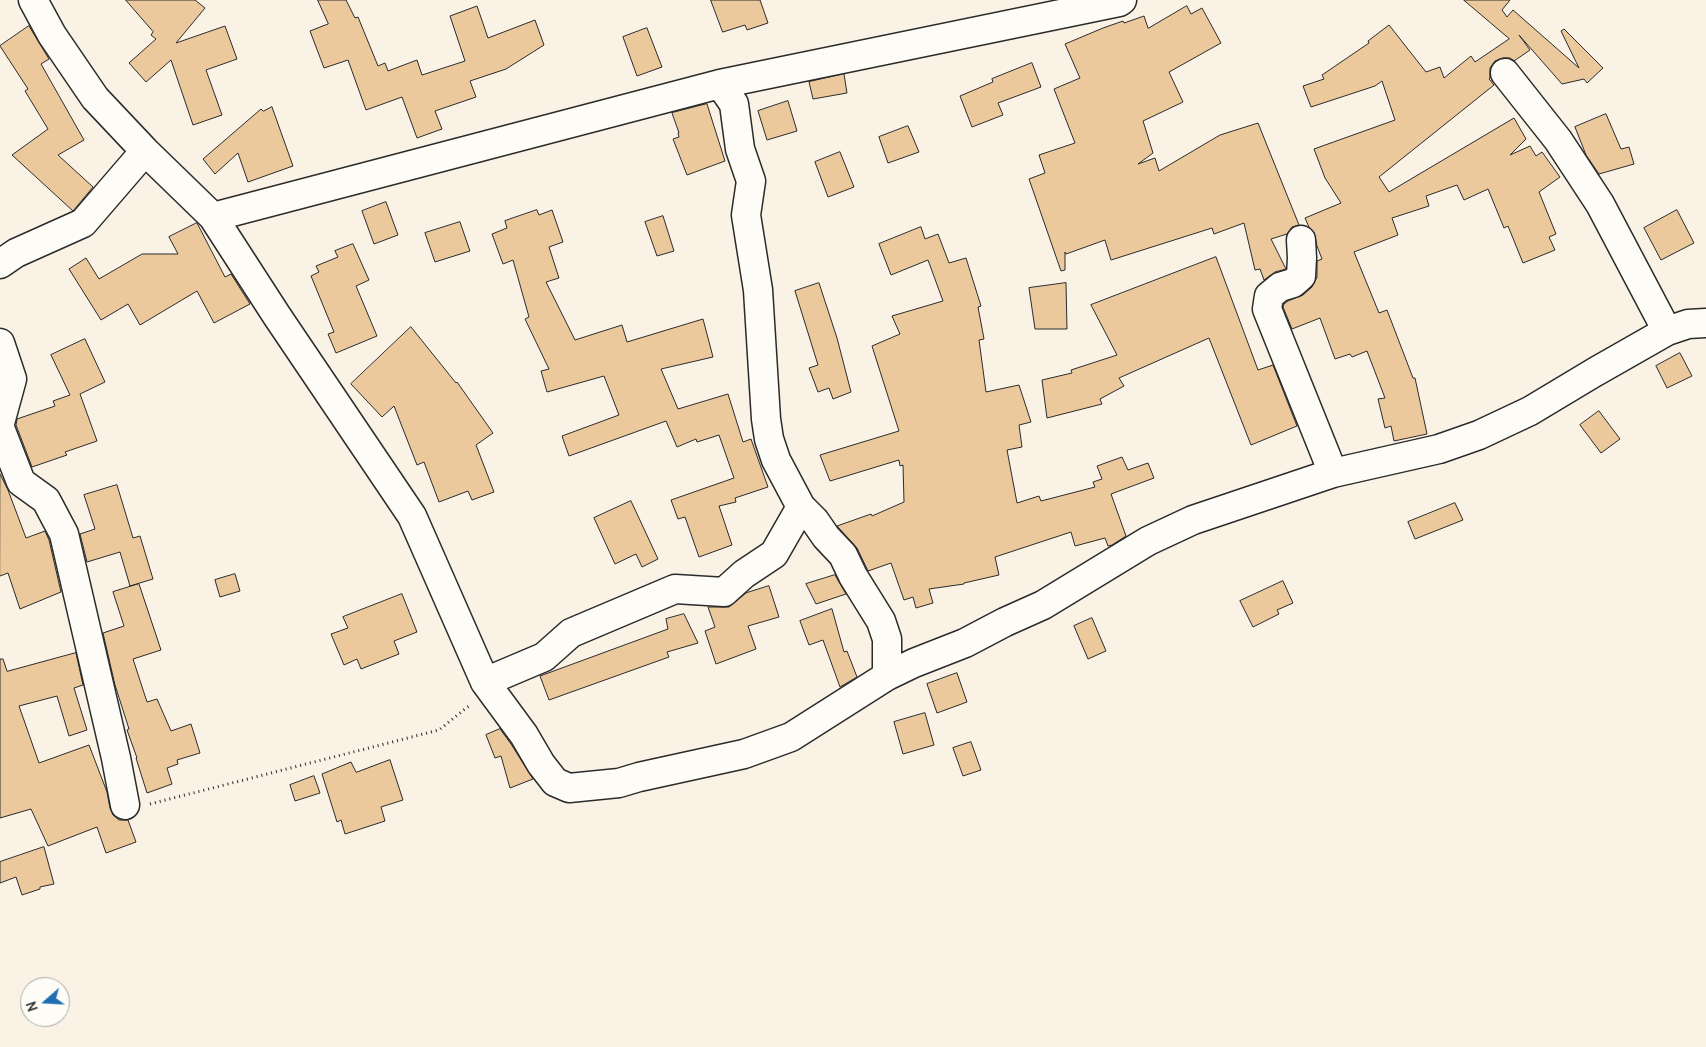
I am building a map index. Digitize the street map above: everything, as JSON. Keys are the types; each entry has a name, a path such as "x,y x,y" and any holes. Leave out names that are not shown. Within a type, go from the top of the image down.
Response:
{"street":[{"path":"33,0 52,34 95,98 145,151 213,217 277,316 412,516 485,682 524,735 541,764 555,782 570,788 619,783 744,754 792,737 887,676 965,643 1043,605 1148,541 1193,520 1333,473 1440,449 1479,435 1530,411 1667,332 1688,324 1706,322"},
{"path":"213,217 720,84 1122,0"},
{"path":"1505,73 1558,140 1600,204 1667,332"},
{"path":"720,84 734,104 740,149 751,181 746,215 758,290 766,419 769,439 776,460 801,507 843,555 881,621 887,639 887,676"},
{"path":"0,264 16,253 83,223 145,151"},
{"path":"1301,240 1301,276 1293,283 1280,287 1269,296 1267,309 1333,473"},
{"path":"0,343 12,379 0,423"},
{"path":"0,428 21,482 46,500 64,534 116,758 125,805"},
{"path":"485,682 544,657 571,633 674,589 724,592 744,574 774,554 801,507"}],"path":[{"path":"125,805 145,806 439,730 481,696 485,682"}],"building":[{"path":"126,0 195,0 205,8 176,43 225,26 237,59 206,70 222,115 193,125 171,60 146,82 129,63 156,39 151,35 153,32"},
{"path":"318,0 346,0 355,18 358,17 378,66 385,63 388,71 417,60 422,75 465,61 450,16 477,6 488,38 535,20 544,45 506,69 470,81 476,97 435,111 442,129 417,138 402,97 366,110 348,60 324,68 310,31 328,24"},
{"path":"711,0 760,0 768,23 747,30 745,25 723,32"},
{"path":"1464,0 1510,0 1502,10 1507,17 1513,10 1579,68 1561,31 1564,29 1603,68 1587,83 1584,79 1562,84 1519,35 1530,50 1514,61 1510,58 1503,58 1495,61 1490,68 1489,79 1494,85 1379,177 1389,192 1514,118 1526,139 1510,155 1530,146 1536,156 1542,152 1560,177 1539,192 1556,234 1549,237 1555,250 1523,263 1508,226 1504,228 1488,189 1464,200 1457,185 1426,196 1429,206 1392,218 1398,235 1354,252 1379,313 1387,310 1413,378 1415,378 1427,434 1394,441 1391,426 1385,428 1378,399 1385,398 1367,351 1352,357 1350,354 1335,359 1320,318 1292,329 1283,307 1288,301 1303,295 1312,287 1317,277 1317,261 1322,259 1314,232 1309,227 1305,218 1341,203 1325,178 1314,149 1395,120 1382,81 1375,86 1311,107 1303,86 1324,79 1322,75 1369,43 1368,41 1389,25 1426,72 1440,67 1444,78 1471,56 1475,62 1509,39"},
{"path":"1187,6 1191,14 1202,8 1221,43 1169,72 1183,102 1143,121 1153,153 1138,164 1155,158 1159,171 1220,135 1258,123 1299,225 1292,227 1287,234 1271,239 1286,269 1275,272 1264,280 1260,269 1255,270 1244,223 1214,234 1212,228 1111,260 1105,240 1066,254 1065,252 1065,270 1061,271 1029,179 1045,173 1039,155 1075,143 1054,89 1080,78 1065,44 1103,28 1144,16 1148,28"},
{"path":"29,26 49,59 41,64 84,140 58,155 93,187 73,211 12,155 48,129 25,91 28,89 0,46"},
{"path":"647,28 662,67 637,76 623,37"},
{"path":"1032,63 1041,87 998,103 1003,115 972,127 960,96 993,82 992,79"},
{"path":"844,74 847,93 813,99 809,82"},
{"path":"788,101 797,131 767,140 758,111"},
{"path":"707,104 725,161 687,175 673,139 679,137 679,133 672,113"},
{"path":"272,107 293,166 248,182 238,153 215,174 203,159 261,109 263,111"},
{"path":"1606,114 1621,149 1629,147 1634,164 1599,174 1586,155 1575,127"},
{"path":"908,126 919,152 888,163 879,137"},
{"path":"840,152 854,187 828,197 815,162"},
{"path":"386,202 398,235 374,244 362,211"},
{"path":"537,210 539,215 552,210 563,242 549,247 559,278 546,282 575,340 622,325 627,342 703,319 713,357 661,369 678,409 728,394 743,442 751,439 768,487 735,498 736,502 719,506 732,545 699,557 685,517 678,519 671,500 734,478 719,435 697,442 696,439 677,447 666,421 569,456 562,436 619,415 604,376 547,392 541,371 549,369 525,319 529,317 513,260 503,264 492,234 507,228 505,221"},
{"path":"1677,210 1694,243 1661,260 1644,228"},
{"path":"663,216 674,251 657,256 645,222"},
{"path":"460,222 470,251 435,262 425,233"},
{"path":"197,223 225,277 231,274 250,304 214,323 197,291 140,325 128,304 101,320 69,269 86,258 99,279 142,254 178,254 169,237"},
{"path":"921,227 925,239 938,234 949,263 966,258 981,306 978,307 984,339 979,340 986,392 1019,385 1031,422 1019,425 1022,447 1007,450 1017,503 1039,496 1041,501 1095,487 1093,482 1102,479 1097,466 1122,457 1128,470 1148,463 1154,478 1111,494 1126,536 1112,545 1108,546 1105,538 1075,546 1071,532 995,557 999,575 964,584 929,589 933,603 916,608 913,597 904,600 891,563 868,571 857,548 837,526 871,514 872,516 904,502 903,465 900,466 899,460 830,481 820,455 899,431 872,346 900,334 892,316 943,301 928,260 891,275 879,244"},
{"path":"353,244 369,280 356,286 377,336 336,353 328,334 334,332 311,276 319,272 316,266 338,257 335,251"},
{"path":"1216,257 1258,370 1273,365 1297,426 1251,445 1209,338 1119,378 1124,386 1100,399 1102,404 1047,418 1042,380 1072,373 1071,370 1117,355 1091,305"},
{"path":"819,283 837,338 851,392 833,399 829,388 818,392 809,368 818,365 795,291"},
{"path":"1066,283 1067,329 1035,329 1029,288"},
{"path":"411,327 457,382 493,433 476,445 494,492 472,500 468,491 439,502 424,462 417,465 394,406 382,417 351,384"},
{"path":"85,339 105,382 80,394 97,441 65,452 67,455 32,467 16,425 17,419 55,406 53,401 70,395 51,355"},
{"path":"1680,353 1692,376 1667,388 1656,366"},
{"path":"1599,411 1620,439 1601,453 1580,425"},
{"path":"0,474 26,538 45,531 49,540 61,592 20,609 8,573 0,576"},
{"path":"117,485 133,538 140,536 153,579 130,586 120,552 87,562 80,534 95,529 84,495"},
{"path":"631,501 658,559 642,567 636,554 615,564 594,518"},
{"path":"1455,503 1463,520 1415,539 1408,522"},
{"path":"235,574 240,591 220,597 215,580"},
{"path":"835,575 846,594 816,604 806,584"},
{"path":"1283,581 1293,603 1277,610 1279,614 1253,627 1240,601"},
{"path":"139,584 161,650 133,659 147,702 157,699 171,731 191,724 200,753 177,760 178,764 167,768 172,784 147,793 127,730 129,729 115,685 103,633 124,626 113,592"},
{"path":"769,586 779,617 748,626 756,649 716,664 705,631 715,627 708,607 729,607 746,593"},
{"path":"402,594 417,632 394,641 399,654 361,669 357,659 344,665 331,634 348,628 343,617"},
{"path":"832,609 844,652 847,651 857,677 840,687 823,640 809,645 800,621"},
{"path":"684,614 698,643 667,652 669,657 549,700 540,676 668,629 666,619"},
{"path":"1092,618 1106,651 1088,659 1074,626"},
{"path":"76,653 83,685 74,688 87,730 69,736 57,696 19,706 39,763 89,745 107,792 113,815 119,820 128,820 136,842 106,853 97,827 48,846 31,809 0,818 0,659 3,659 7,671"},
{"path":"957,673 967,702 937,713 927,684"},
{"path":"925,713 934,745 903,754 894,722"},
{"path":"500,729 533,779 510,788 501,756 495,758 486,735"},
{"path":"971,742 981,770 963,776 953,748"},
{"path":"390,760 403,800 381,807 385,821 345,834 341,820 337,822 322,774 351,762 356,772"},
{"path":"314,776 320,793 295,801 290,785"},
{"path":"44,847 54,884 40,887 40,889 22,895 16,877 0,883 0,862"}]}
